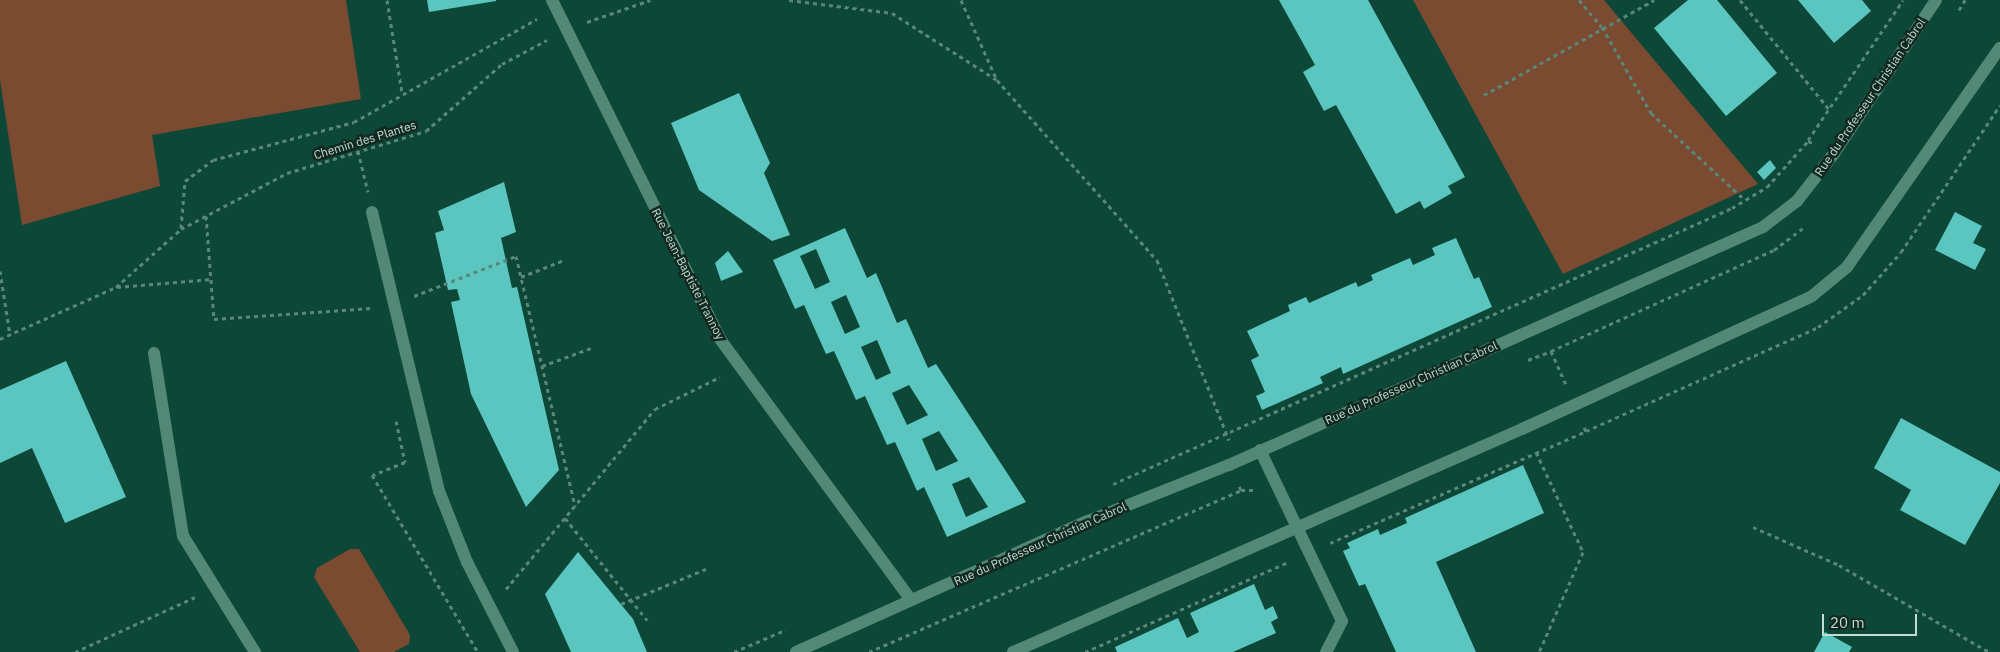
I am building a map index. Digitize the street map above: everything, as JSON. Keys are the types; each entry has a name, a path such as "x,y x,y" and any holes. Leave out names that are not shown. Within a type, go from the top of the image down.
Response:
{"street":[{"name":"Rue du Professeur Christian Cabrol","path":"796,652 1088,521 1234,463 1764,227 1797,201 1833,155 1936,0"},
{"name":"Rue Jean-Baptiste Trannoy","path":"553,5 720,339 911,600"},
{"path":"1013,652 1812,296 1847,267 2000,48"},
{"path":"372,212 439,491 491,608 513,652"},
{"path":"154,353 183,536 255,652"},
{"path":"1260,450 1342,621 1326,652"}],"path":[{"path":"387,0 402,93"},
{"name":"Chemin des Plantes","path":"0,339 116,287 181,229 206,215 287,173 426,130 502,64 565,30 650,0"},
{"path":"789,0 892,13 997,80 1158,260 1225,434 1240,490 869,652"},
{"path":"961,0 997,80"},
{"path":"1579,0 1602,27 1651,113 1745,200"},
{"path":"1484,94 1602,27 1654,0"},
{"path":"1740,0 1829,109"},
{"path":"1808,140 1903,0"},
{"name":"Chemin des Plantes","path":"181,229 185,181 213,160 354,122 553,5"},
{"path":"358,151 372,212"},
{"path":"206,215 214,319 372,308 394,304 516,256 575,506"},
{"path":"521,277 564,260"},
{"path":"0,271 10,335"},
{"path":"116,287 212,279"},
{"path":"372,308 374,318"},
{"path":"542,366 591,348"},
{"path":"463,621 491,608 655,409 741,368"},
{"path":"395,414 405,462 372,475 463,621 478,652"},
{"path":"1536,452 1583,552 1539,652"},
{"path":"565,518 647,620"},
{"path":"1752,527 1839,565 1989,652"},
{"path":"1085,652 1310,552"},
{"path":"621,604 706,569"},
{"path":"75,652 215,588"}],"shaded area":[{"path":"0,0 346,0 361,99 152,135 160,186 22,225 0,80"},
{"path":"1413,0 1604,0 1758,184 1563,274"},
{"path":"350,549 359,549 410,635 409,644 394,652 360,652 314,577 317,568"}],"building":[{"path":"427,0 496,0 496,1 429,12"},
{"path":"1279,0 1368,0 1465,177 1448,186 1452,193 1424,209 1420,201 1396,214 1336,105 1324,111 1303,72 1315,65"},
{"path":"1688,0 1717,0 1777,73 1726,116 1654,28"},
{"path":"1798,0 1862,0 1871,11 1834,43"},
{"path":"739,93 770,163 764,173 790,235 772,241 699,190 671,123"},
{"path":"1770,160 1776,168 1764,180 1757,172"},
{"path":"504,182 516,232 501,238 512,288 517,287 559,470 526,507 471,394 451,302 460,300 457,289 448,290 435,233 444,230 438,211"},
{"path":"1955,212 1982,226 1973,243 1986,249 1975,270 1935,250"},
{"path":"845,228 867,278 876,273 897,323 906,319 928,368 936,364 1026,502 947,537 924,487 917,491 895,442 887,445 865,396 856,400 834,351 826,354 804,305 795,309 773,260","holes":["816,249 830,282 815,289 800,256","846,295 860,327 845,334 831,302","877,340 891,373 876,380 861,347","909,385 928,415 907,425 892,393","939,431 958,461 936,471 922,439","969,477 988,507 966,517 952,484"]},
{"path":"1456,238 1474,279 1479,277 1492,307 1343,374 1341,367 1320,377 1323,383 1262,410 1256,396 1265,392 1251,360 1259,356 1247,331 1290,311 1288,305 1306,297 1309,303 1356,282 1358,287 1373,280 1371,275 1410,258 1413,265 1435,255 1432,248"},
{"path":"728,251 743,272 721,281 715,263"},
{"path":"66,361 126,497 65,523 32,448 0,463 0,390"},
{"path":"1901,418 2000,472 2000,483 1965,545 1900,510 1911,490 1874,468"},
{"path":"1523,465 1544,513 1436,562 1476,652 1396,652 1365,584 1359,586 1343,551 1350,548 1347,543 1378,529 1380,535 1407,523 1405,518"},
{"path":"578,552 633,619 647,652 571,652 545,594"},
{"path":"1254,584 1265,610 1273,606 1278,618 1271,622 1276,633 1233,652 1117,652 1115,647 1178,618 1187,638 1199,632 1190,613"},
{"path":"1825,632 1852,647 1849,652 1814,652"}]}
